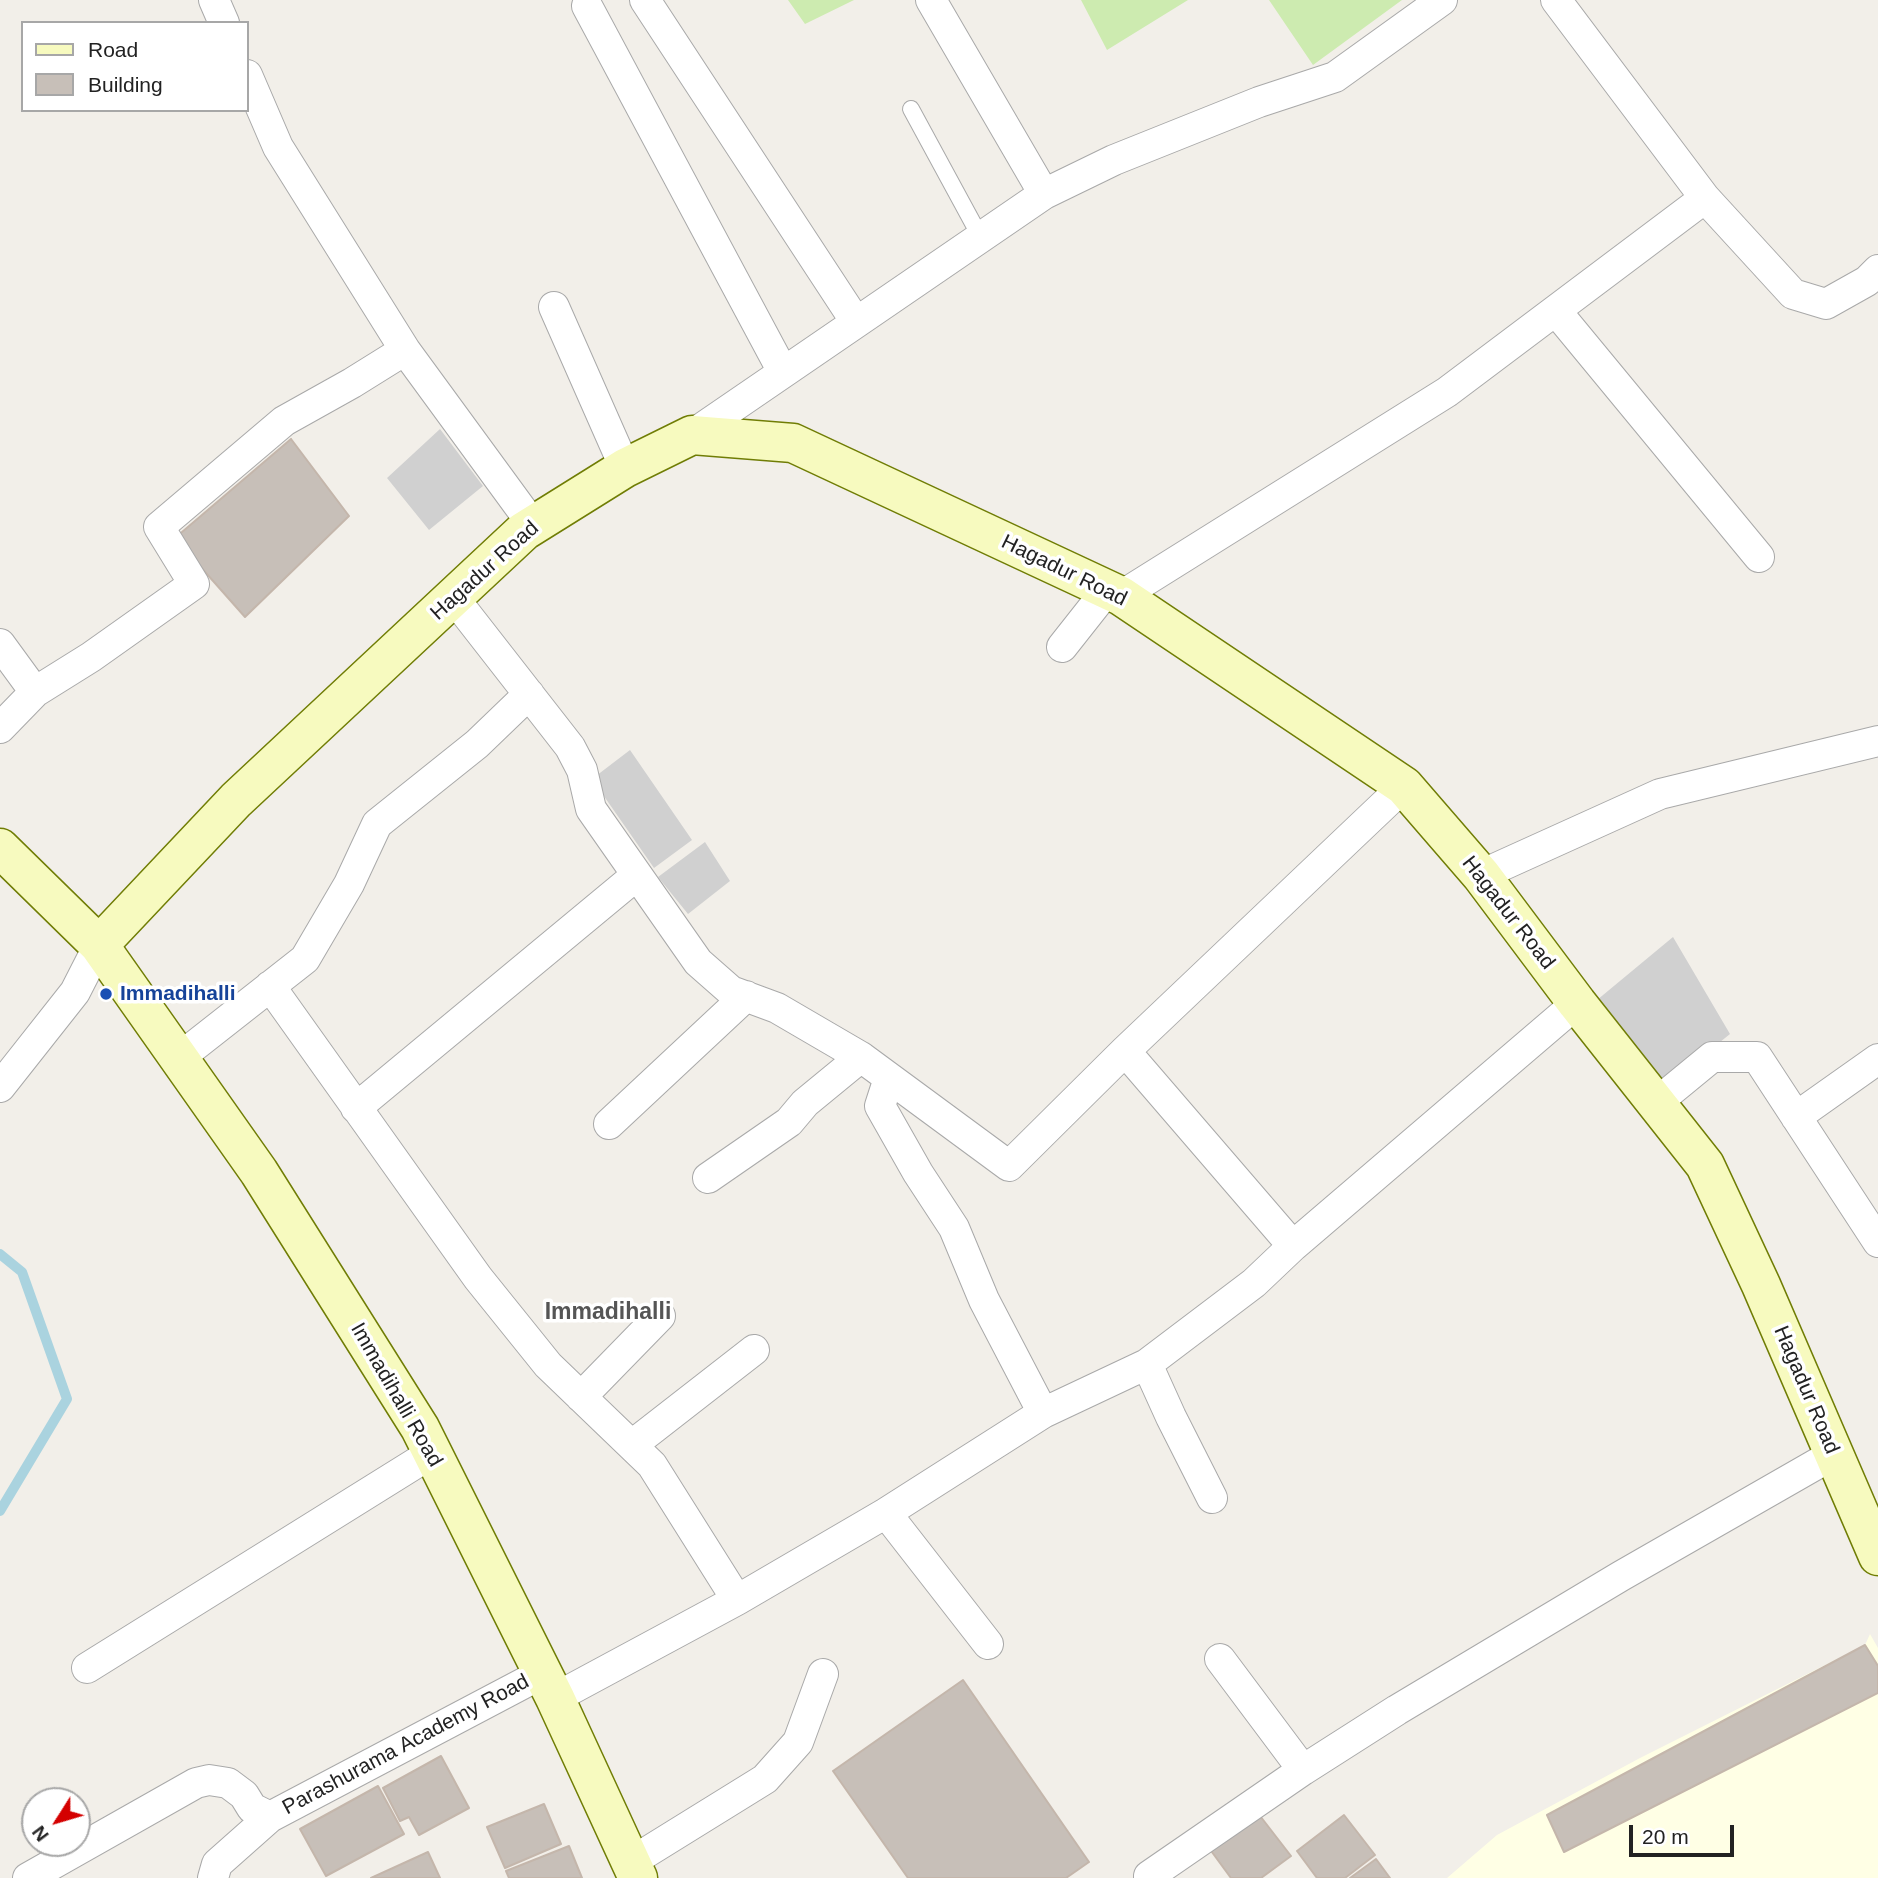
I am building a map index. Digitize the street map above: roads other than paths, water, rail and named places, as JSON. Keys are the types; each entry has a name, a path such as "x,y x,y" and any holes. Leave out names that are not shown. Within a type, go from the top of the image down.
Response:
{"street":[{"path":"214,0 223,21"},
{"path":"645,0 856,323"},
{"path":"931,0 1044,194"},
{"path":"692,435 1044,194 1114,160 1259,102 1335,77 1443,0"},
{"path":"1556,0 1705,198 1793,294 1826,304 1867,281 1878,270"},
{"path":"587,6 783,372"},
{"path":"248,77 278,147 405,350 533,525"},
{"path":"1062,647 1114,593 1447,392 1705,198"},
{"path":"554,307 625,468"},
{"path":"1556,311 1759,557"},
{"path":"0,728 35,692 91,657 194,584 159,527 284,421 405,350"},
{"name":"Hagadur Road","path":"99,945 236,800 533,525 625,468 692,435 793,443 1114,593 1404,786 1481,876 1705,1165 1874,1537"},
{"path":"453,597 570,747 582,770 591,809 698,962 731,990 777,1008 861,1057 1009,1166 1125,1051 1404,786"},
{"path":"0,644 35,692"},
{"path":"179,1058 305,959 349,884 377,824 477,744 529,694"},
{"path":"1481,876 1660,794 1878,741"},
{"name":"Immadihalli Road","path":"0,848 99,945 259,1172 420,1428 549,1685 635,1870"},
{"path":"356,1108 637,875"},
{"path":"0,1087 75,992 99,945"},
{"path":"270,986 478,1278 548,1365 652,1465 737,1600"},
{"path":"608,1124 746,996"},
{"name":"Parashurama Academy Road","path":"213,1878 217,1864 270,1817 549,1685 737,1600 886,1513 1043,1413 1147,1364 1254,1283 1293,1246 1577,1003"},
{"path":"1125,1051 1293,1246"},
{"path":"708,1178 789,1122 805,1103 861,1057"},
{"path":"1656,1103 1712,1057 1757,1057 1878,1242"},
{"path":"1796,1116 1878,1059"},
{"path":"889,1078 880,1106 918,1173 954,1228 984,1300 1043,1413"},
{"path":"581,1398 660,1317"},
{"path":"632,1445 754,1350"},
{"path":"1147,1364 1212,1497"},
{"path":"87,1668 432,1453"},
{"path":"1149,1876 1303,1770 1397,1710 1609,1583 1834,1454"},
{"path":"886,1513 988,1644"},
{"path":"1220,1659 1303,1770"},
{"path":"635,1870 765,1779 798,1742 823,1674"},
{"name":"Parashurama Academy Road","path":"28,1878 195,1783 209,1780 228,1783 244,1795 252,1808 270,1817"}],"lane":[{"path":"911,109 981,238"}],"waterway":[{"path":"0,1254 22,1272 67,1399 0,1511"}],"place":[{"name":"Immadihalli","path":"106,994"}],"district":[{"name":"Immadihalli","path":"608,1313"}]}
